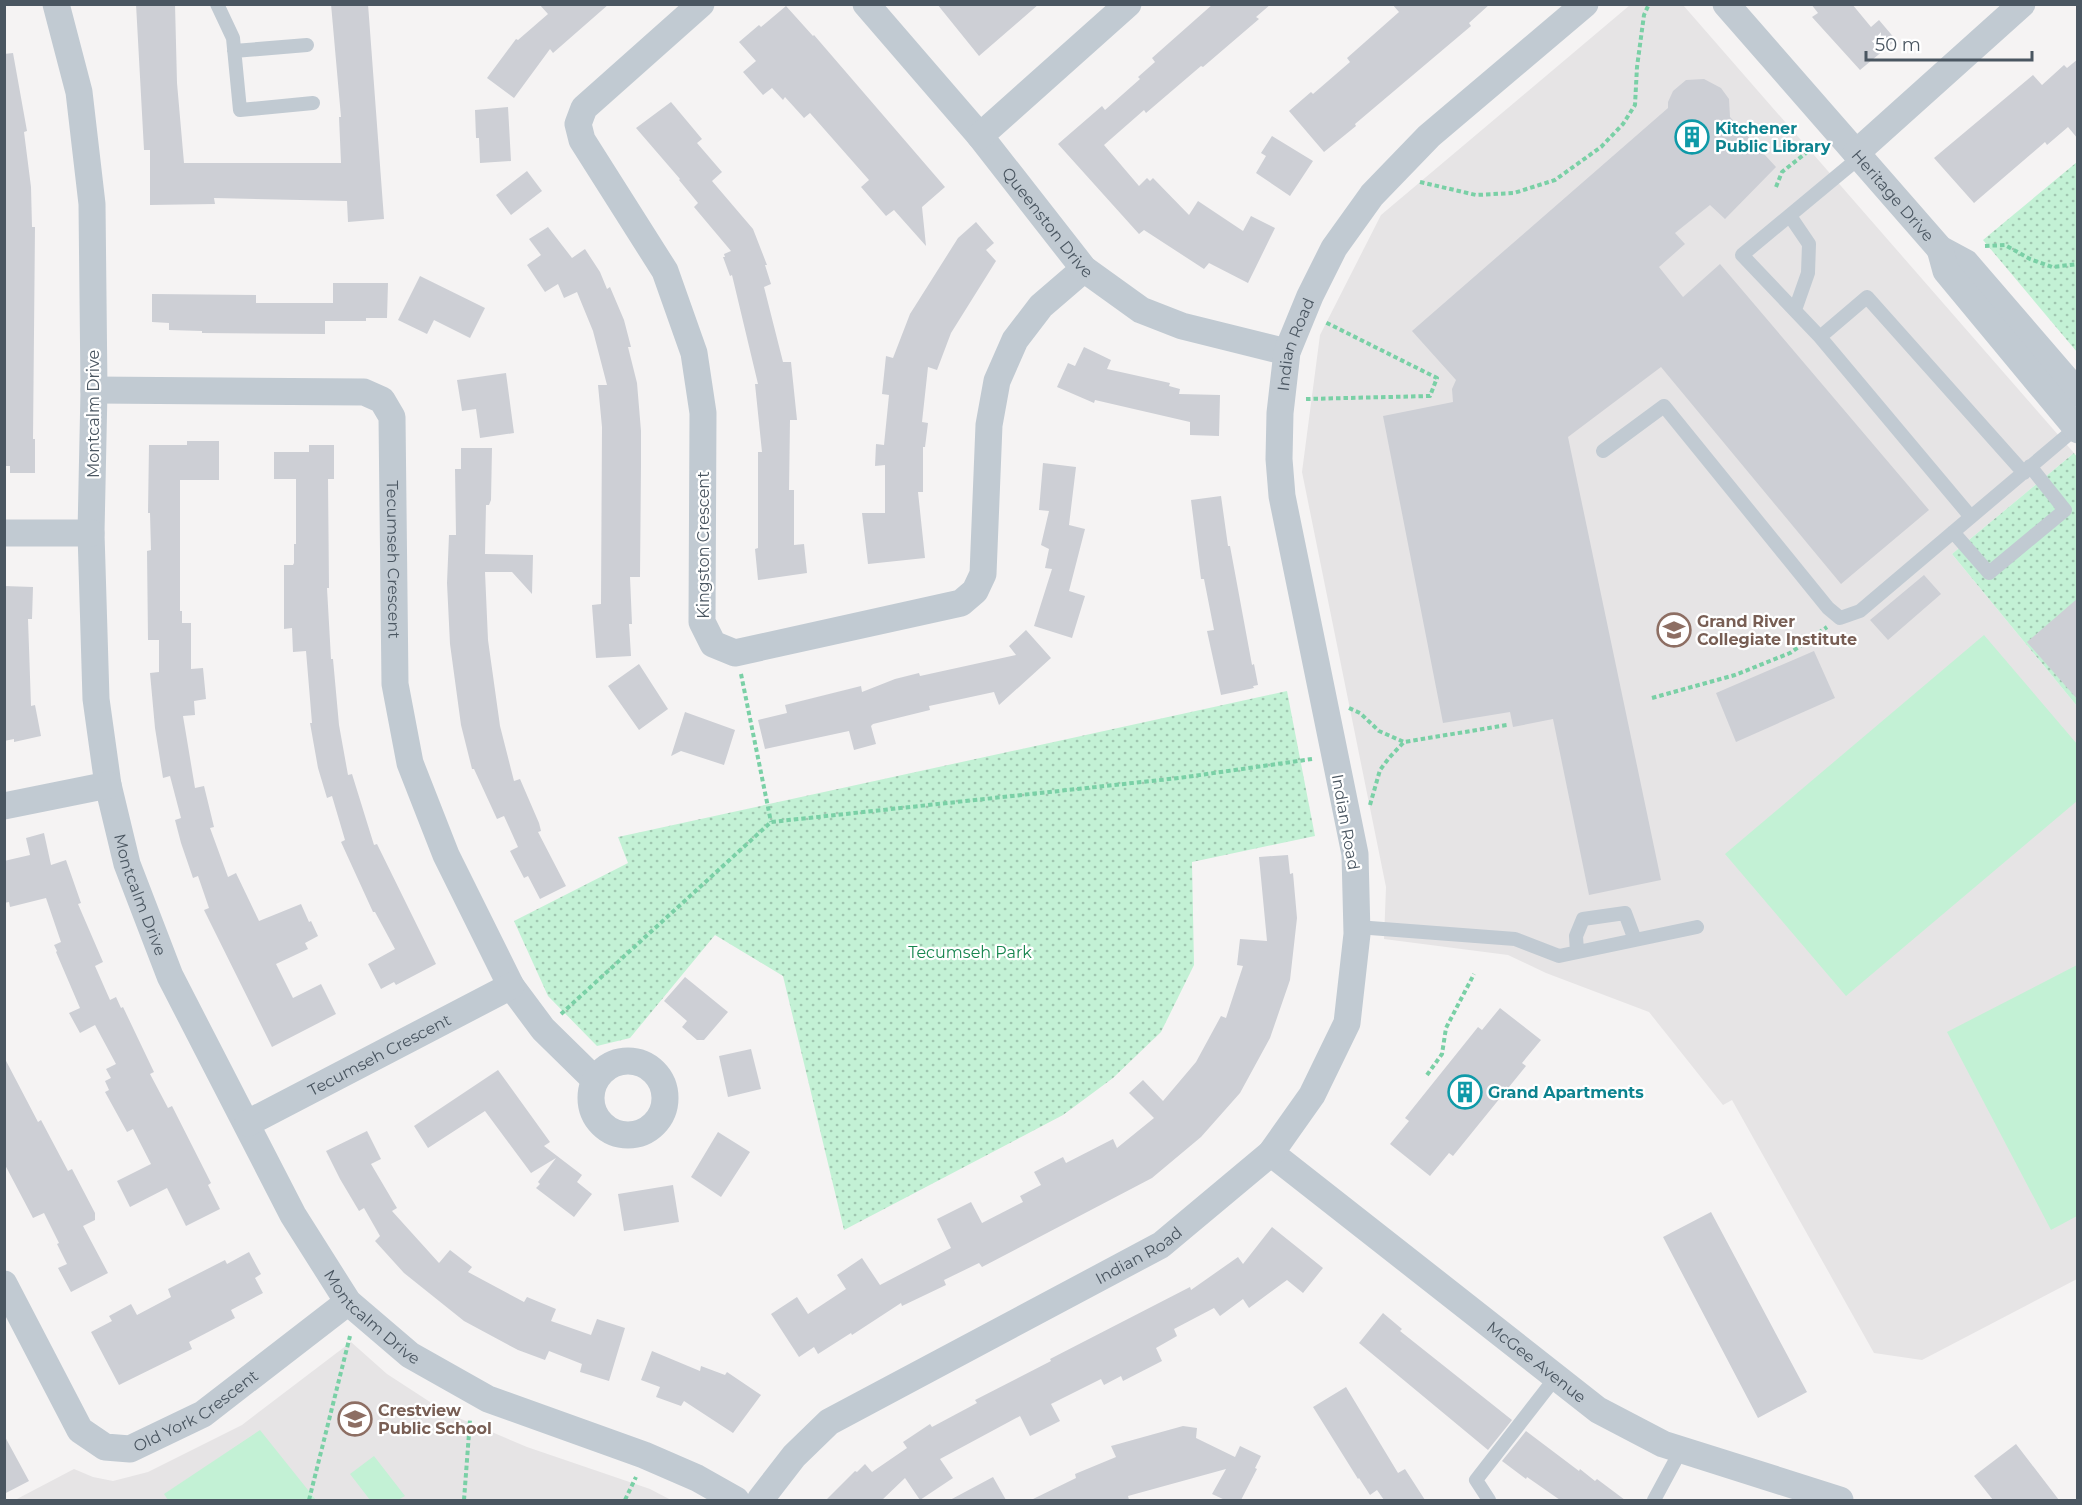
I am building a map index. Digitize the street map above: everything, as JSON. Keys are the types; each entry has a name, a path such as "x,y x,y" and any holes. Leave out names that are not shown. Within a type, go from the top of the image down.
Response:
{"street":[{"name":"Montcalm Drive","path":"56,4 79,92 92,204 94,390 92,533 96,699 108,785 127,864 170,976 248,1123 293,1215 348,1302 410,1355 488,1399 644,1455 697,1478 736,1500"},
{"name":"Kingston Crescent","path":"701,4 584,108 578,124 582,140 665,271 694,353 703,413 702,622 713,644 735,653 961,603 975,591 983,574 988,425 997,381 1015,340 1041,306 1084,269"},
{"name":"Queenston Drive","path":"866,4 980,136 1084,269 1151,314 1182,326 1287,352"},
{"path":"980,136 1128,4"},
{"name":"Indian Road","path":"760,1500 794,1456 829,1422 1161,1245 1271,1153 1312,1095 1347,1023 1357,927 1355,855 1282,496 1280,413 1287,352 1310,296 1334,248 1372,195 1429,136 1585,4"},
{"name":"Heritage Drive","path":"1726,4 1940,249 1966,263 2078,393"},
{"path":"1858,155 2022,4"},
{"name":"Heritage Drive","path":"1940,249 1946,272 2077,428"},
{"name":"Tecumseh Crescent","path":"94,390 364,392 382,400 392,417 395,684 410,763 446,855 511,986 543,1029 595,1080"},
{"path":"4,533 92,533"},
{"path":"4,806 108,785"},
{"name":"Tecumseh Crescent","path":"248,1123 511,986"},
{"name":"McGee Avenue","path":"1271,1153 1598,1410 1663,1444 1840,1500"},
{"name":"Old York Crescent","path":"4,1284 80,1430 105,1447 130,1449 202,1414 348,1302"}],"lane":[{"path":"217,4 233,38 240,110 313,103"},
{"path":"234,51 308,45"},
{"path":"1858,155 1790,216 1742,255 1820,337 1971,517"},
{"path":"1790,216 1809,244 1808,273 1795,310"},
{"path":"1820,337 1868,297 2065,510 1989,573 1953,532"},
{"path":"1603,451 1664,406 1828,608 1840,618 1860,611 2077,428"},
{"path":"1577,952 1576,936 1584,919 1625,913 1635,940"},
{"path":"1357,927 1515,939 1559,956 1697,927"},
{"path":"1489,1500 1476,1480 1556,1377"},
{"path":"1654,1500 1681,1450"}],"path":[{"path":"1420,182 1476,195 1514,193 1555,180 1601,147 1623,124 1635,105 1637,67 1644,15 1648,4"},
{"path":"1776,187 1782,172 1811,149"},
{"path":"1978,247 2005,245 2030,259 2052,267 2078,264"},
{"path":"1306,399 1430,396 1437,378 1325,322"},
{"path":"1652,698 1735,675 1779,657 1840,618"},
{"path":"740,668 771,822"},
{"path":"1349,707 1360,713 1379,732 1404,742 1507,725"},
{"path":"1368,808 1380,770 1404,742"},
{"path":"557,1017 771,822 1179,778 1334,756"},
{"path":"1427,1075 1442,1054 1446,1028 1474,974"},
{"path":"309,1500 350,1336"},
{"path":"464,1500 470,1420"}],"shaded area":[{"name":"Grand River Collegiate Institute","path":"1630,5 1683,5 2074,453 1952,554 2077,706 2077,1279 1922,1360 1874,1353 1732,1100 1723,1105 1649,1012 1546,973 1508,955 1384,939 1386,887 1302,472 1320,335 1381,215"},
{"name":"Crestview Public School","path":"351,1342 387,1374 447,1413 527,1447 650,1489 671,1500 15,1500 74,1469 93,1477 113,1481 148,1472 242,1425"}],"green space":[{"path":"2077,162 2077,352 1983,240"},
{"path":"2074,453 2077,457 2077,706 1952,554"},
{"path":"1984,635 2077,744 2077,801 1846,996 1725,854"},
{"name":"Tecumseh Park","path":"1287,691 1315,836 1192,862 1194,965 1161,1032 1113,1078 1063,1115 844,1230 783,976 715,935 630,1038 597,1046 548,996 514,921 628,863 618,837"},
{"path":"2077,965 2077,1216 2051,1230 1947,1032"},
{"path":"260,1430 316,1500 168,1500 164,1494"},
{"path":"374,1456 405,1496 398,1500 370,1500 350,1474"}],"building":[{"path":"136,4 175,4 177,83 184,163 341,163 339,117 341,117 331,4 368,4 384,219 348,222 347,201 214,198 215,204 150,205 150,150 144,150"},
{"path":"539,4 609,4 553,53 550,49 514,98 487,78 516,39 518,40 548,14"},
{"path":"937,4 1039,4 979,56"},
{"path":"1213,4 1271,4 1256,17 1259,19 1203,67 1201,66 1146,113 1144,110 1104,145 1139,186 1147,178 1150,181 1153,178 1189,215 1198,201 1243,231 1251,216 1275,228 1248,283 1209,263 1204,269 1144,230 1139,234 1058,144 1102,106 1105,110 1140,79 1138,77 1155,62 1152,58"},
{"path":"1392,4 1490,4 1469,23 1471,26 1324,152 1289,111 1350,62 1347,58 1399,12"},
{"path":"1811,4 1852,4 1871,27 1879,20 1896,40 1860,70 1812,17 1818,13"},
{"path":"786,6 814,35 945,187 922,207 926,246 894,210 886,216 861,187 869,180 810,113 804,118 785,97 783,100 772,88 763,95 743,72 756,61 739,42"},
{"path":"13,53 27,131 24,132 31,187 32,227 35,227 33,439 35,439 35,473 10,473 10,466 4,466 4,54"},
{"path":"2078,59 2078,139 2068,127 2047,145 2045,142 1974,203 1934,158 2033,75 2042,85 2064,65 2067,68"},
{"path":"1704,79 1721,88 1729,99 1730,117 1776,167 1725,219 1710,205 1675,233 1685,244 1659,267 1683,297 1720,264 1929,510 1841,584 1661,367 1568,437 1661,880 1589,895 1553,719 1513,727 1510,712 1443,723 1383,416 1453,402 1452,389 1456,380 1412,331 1668,108 1673,91 1686,80"},
{"path":"671,102 702,139 697,143 722,172 712,181 753,229 767,265 765,265 771,284 764,287 783,362 791,362 797,420 790,420 789,490 794,490 794,545 804,544 807,573 758,580 755,549 758,548 758,452 762,452 755,384 758,384 732,275 730,276 723,257 731,251 694,207 698,203 680,179 636,128"},
{"path":"508,107 511,161 480,163 475,110"},
{"path":"1272,136 1313,161 1290,196 1256,173 1266,156 1261,153"},
{"path":"527,171 542,191 511,215 496,195"},
{"path":"976,222 994,243 986,250 996,261 951,333 937,370 928,367 922,422 928,423 925,447 923,447 923,492 918,492 925,558 868,564 862,513 885,513 885,465 875,466 876,444 884,445 889,395 882,394 886,356 893,358 910,314 958,238"},
{"path":"548,227 572,258 585,249 600,272 607,289 610,287 624,320 631,347 628,347 637,383 641,465 640,577 630,577 631,656 596,658 592,605 601,604 602,427 598,385 607,385 593,331 577,292 564,298 558,284 545,292 527,265 541,255 529,239"},
{"path":"420,276 485,308 470,338 434,320 427,334 398,320"},
{"path":"333,283 388,283 387,318 366,318 366,321 325,321 325,334 202,333 202,331 169,330 169,323 152,322 152,294 256,295 256,303 333,303"},
{"path":"1084,347 1111,360 1107,369 1170,383 1169,386 1180,389 1179,394 1220,395 1219,436 1190,435 1190,422 1095,400 1094,403 1057,387 1068,363 1075,366"},
{"path":"506,373 514,433 480,438 476,409 462,411 457,380"},
{"path":"187,441 219,441 219,480 180,480 180,611 182,611 182,623 191,623 191,669 203,668 206,699 194,701 195,715 183,716 195,788 204,786 214,827 210,828 228,877 236,873 259,921 301,904 318,936 305,943 308,949 276,964 293,998 321,984 336,1014 272,1047 204,910 209,908 198,876 193,878 181,843 175,820 181,818 170,776 163,778 155,728 150,673 159,672 159,640 148,640 147,551 151,550 150,513 148,513 149,445 187,445"},
{"path":"309,445 334,445 334,479 328,479 329,588 327,588 331,659 333,659 339,725 348,775 352,774 374,845 377,844 436,964 396,985 394,982 381,989 368,964 395,949 373,912 341,842 345,840 332,796 327,798 318,768 310,723 312,723 306,651 293,652 292,628 284,629 284,565 293,565 294,544 296,544 296,479 274,479 274,452 309,452"},
{"path":"461,448 492,448 491,500 489,505 486,505 485,554 533,555 532,594 512,572 485,572 488,640 500,726 514,781 520,779 539,823 541,831 538,832 566,886 540,899 528,876 524,878 510,851 518,847 504,816 497,819 472,769 461,725 450,644 447,583 449,535 456,535 455,469 461,469"},
{"path":"1043,463 1076,467 1069,525 1085,529 1069,591 1085,596 1072,638 1034,626 1052,569 1045,568 1049,549 1041,545 1049,511 1039,510"},
{"path":"1221,496 1228,546 1230,546 1252,665 1254,664 1258,685 1253,686 1254,688 1221,695 1207,631 1214,630 1204,579 1201,579 1191,500"},
{"path":"1924,575 1941,594 1888,640 1870,620"},
{"path":"4,586 33,587 32,619 28,619 31,706 35,705 41,736 14,742 14,739 4,741"},
{"path":"2078,598 2078,700 2027,642"},
{"path":"1026,630 1051,658 999,705 994,692 929,706 930,710 873,724 871,726 876,744 854,750 849,731 765,749 758,720 787,713 785,705 861,686 862,692 895,679 919,673 920,676 1016,655 1009,646"},
{"path":"1814,651 1835,698 1736,742 1716,693"},
{"path":"639,664 668,709 639,730 608,686"},
{"path":"685,712 735,730 724,765 681,751 671,756"},
{"path":"44,833 51,865 66,860 81,903 78,904 103,962 95,966 110,1000 116,997 121,1008 123,1007 154,1072 150,1074 168,1108 172,1106 211,1183 208,1185 220,1209 186,1226 167,1188 130,1207 117,1181 151,1164 133,1129 127,1132 105,1092 109,1090 105,1081 111,1078 106,1069 116,1064 95,1025 80,1033 69,1013 80,1008 56,952 54,945 61,942 46,898 10,907 9,902 4,903 4,861 30,855 26,838"},
{"path":"1288,855 1290,874 1293,873 1297,918 1290,980 1270,1038 1240,1093 1201,1137 1152,1178 982,1267 979,1263 944,1280 946,1285 902,1306 901,1303 818,1354 814,1347 799,1357 771,1314 797,1297 808,1314 846,1289 837,1275 862,1258 880,1285 951,1248 937,1219 971,1202 982,1223 1023,1202 1020,1196 1041,1185 1034,1172 1063,1157 1066,1163 1113,1139 1117,1148 1154,1118 1129,1093 1143,1080 1163,1101 1196,1062 1221,1016 1226,1018 1243,966 1237,965 1240,939 1267,941 1259,857"},
{"path":"685,977 728,1012 704,1040 697,1040 682,1027 687,1021 664,1001"},
{"name":"Grand Apartments","path":"1500,1008 1541,1040 1522,1063 1526,1066 1453,1156 1449,1153 1430,1176 1390,1144 1409,1121 1405,1118 1478,1027 1482,1030"},
{"path":"751,1049 761,1089 728,1097 719,1056"},
{"path":"4,1057 38,1122 41,1120 68,1171 72,1169 95,1213 95,1220 83,1226 108,1273 71,1292 58,1268 67,1264 44,1213 33,1218 4,1163"},
{"path":"498,1070 550,1142 544,1146 582,1175 577,1182 592,1194 574,1217 536,1188 556,1158 531,1173 485,1111 428,1148 414,1126"},
{"path":"367,1131 381,1159 371,1164 397,1208 392,1211 439,1263 450,1250 472,1267 468,1272 524,1302 527,1297 556,1309 551,1321 591,1335 597,1319 625,1328 609,1381 580,1372 582,1364 549,1351 545,1360 518,1350 464,1321 404,1273 375,1241 380,1236 364,1208 359,1211 326,1151"},
{"path":"718,1132 750,1152 721,1197 691,1177"},
{"path":"673,1185 679,1222 624,1231 618,1194"},
{"path":"1711,1212 1807,1392 1758,1418 1663,1237"},
{"path":"1272,1227 1323,1268 1303,1293 1287,1280 1249,1308 1243,1299 1220,1316 1214,1308 1174,1329 1177,1336 1156,1348 1162,1361 1123,1381 1121,1376 1104,1385 1101,1379 1051,1404 1060,1421 1030,1436 1020,1416 940,1459 953,1478 920,1500 905,1478 882,1500 826,1500 855,1471 857,1472 865,1464 872,1472 907,1448 903,1442 930,1424 932,1427 977,1403 975,1400 1051,1361 1050,1359 1190,1287 1191,1290 1238,1257 1243,1264"},
{"path":"249,1252 261,1274 255,1278 263,1293 231,1310 235,1318 189,1342 192,1349 119,1385 91,1332 112,1321 109,1316 131,1304 137,1315 171,1297 168,1289 225,1260 227,1264"},
{"path":"1383,1313 1402,1329 1400,1331 1512,1420 1488,1450 1359,1343"},
{"path":"652,1351 700,1371 701,1366 725,1375 727,1372 761,1395 733,1433 684,1401 681,1406 656,1397 660,1387 641,1380"},
{"path":"1346,1387 1398,1473 1405,1469 1425,1500 1384,1500 1377,1490 1370,1495 1358,1479 1313,1407"},
{"path":"1183,1426 1197,1428 1196,1438 1235,1457 1240,1446 1261,1456 1241,1500 1225,1500 1212,1494 1226,1469 1128,1496 1129,1500 1031,1500 1076,1478 1075,1474 1116,1457 1111,1446"},
{"path":"1526,1431 1579,1471 1580,1469 1595,1481 1597,1479 1625,1500 1560,1500 1527,1477 1526,1479 1502,1461"},
{"path":"4,1435 29,1481 4,1494"},
{"path":"2016,1444 2059,1500 1993,1500 1974,1476"},
{"path":"993,1477 1006,1500 950,1500"}],"place":[{"name":"Kitchener Public Library","path":"1692,137"},
{"name":"Grand River Collegiate Institute","path":"1674,630"},
{"name":"Grand Apartments","path":"1465,1092"},
{"name":"Crestview Public School","path":"355,1419"}]}
